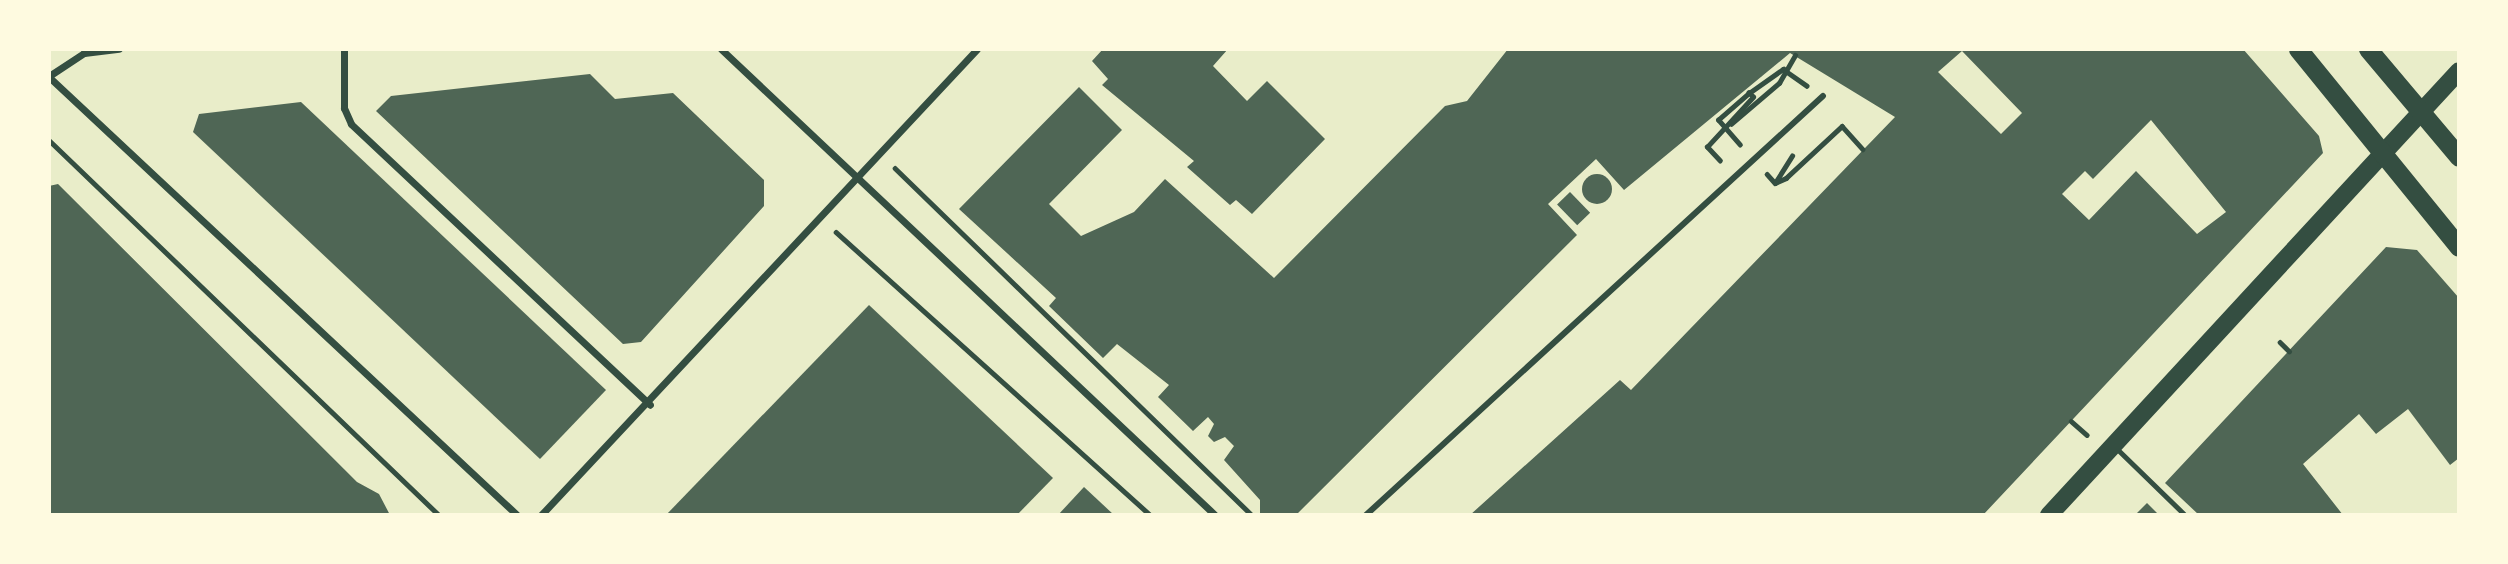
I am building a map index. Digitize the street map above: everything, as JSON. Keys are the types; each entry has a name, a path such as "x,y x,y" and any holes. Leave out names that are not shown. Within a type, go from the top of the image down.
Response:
{"highway":[{"path":"2298,49 2459,247"},
{"path":"2368,49 2459,157"}],"main road":[{"path":"2049,515 2420,108 2459,71"}],"street":[{"path":"119,49 84,53 49,77 517,515"},
{"path":"344,49 343,95 351,124 650,405"},
{"path":"721,49 861,178 1215,515"},
{"path":"541,515 650,405 882,156 977,49"},
{"path":"1366,515 1823,96"}],"lane":[{"path":"2112,444 2185,515"}],"path":[{"path":"1727,112 1783,69 1795,55"},
{"path":"1783,69 1793,76"},
{"path":"1730,124 1779,83 1783,69"},
{"path":"1735,177 1707,147 1753,97 1749,93"},
{"path":"1786,178 1842,125 1863,149"},
{"path":"49,140 439,515"},
{"path":"882,156 1252,515"},
{"path":"1775,183 1780,172"},
{"path":"845,240 1150,515"},
{"path":"2280,342 2289,351"}],"building":[{"path":"1103,49 1228,49 1213,66 1247,101 1267,81 1325,139 1252,214 1236,200 1230,205 1187,167 1194,161 1102,85 1108,79 1092,61"},
{"path":"1508,49 2243,49 2319,136 2323,153 1983,515 1470,515 1620,380 1631,390 1895,117 1790,53 1624,190 1596,159 1548,204 1577,235 1296,515 1260,515 1260,500 1224,460 1234,446 1225,437 1214,442 1208,436 1214,424 1208,417 1193,431 1158,397 1169,385 1117,344 1103,358 1049,306 1056,298 959,209 1079,87 1122,130 1049,204 1081,236 1134,212 1165,179 1274,278 1445,106 1467,101","holes":["1962,51 2022,113 2001,134 1938,72","2151,120 2226,212 2197,234 2136,171 2089,220 2062,194 2085,171 2093,179"]},
{"path":"590,74 615,99 673,93 764,180 764,206 641,342 623,344 376,111 391,96"},
{"path":"301,102 606,390 540,459 193,132 199,114"},
{"path":"1597,174 1608,178 1612,189 1608,200 1597,204 1586,200 1582,189 1586,178"},
{"path":"58,184 357,482 379,494 390,515 49,515 49,186"},
{"path":"1570,192 1590,213 1577,225 1557,205"},
{"path":"2386,247 2417,250 2459,298 2459,458 2450,465 2408,409 2376,434 2359,414 2303,464 2343,515 2199,515 2165,483"},
{"path":"869,305 1053,478 1017,515 666,515"},
{"path":"1084,487 1114,515 1058,515"},
{"path":"2147,503 2159,515 2135,515"}]}
